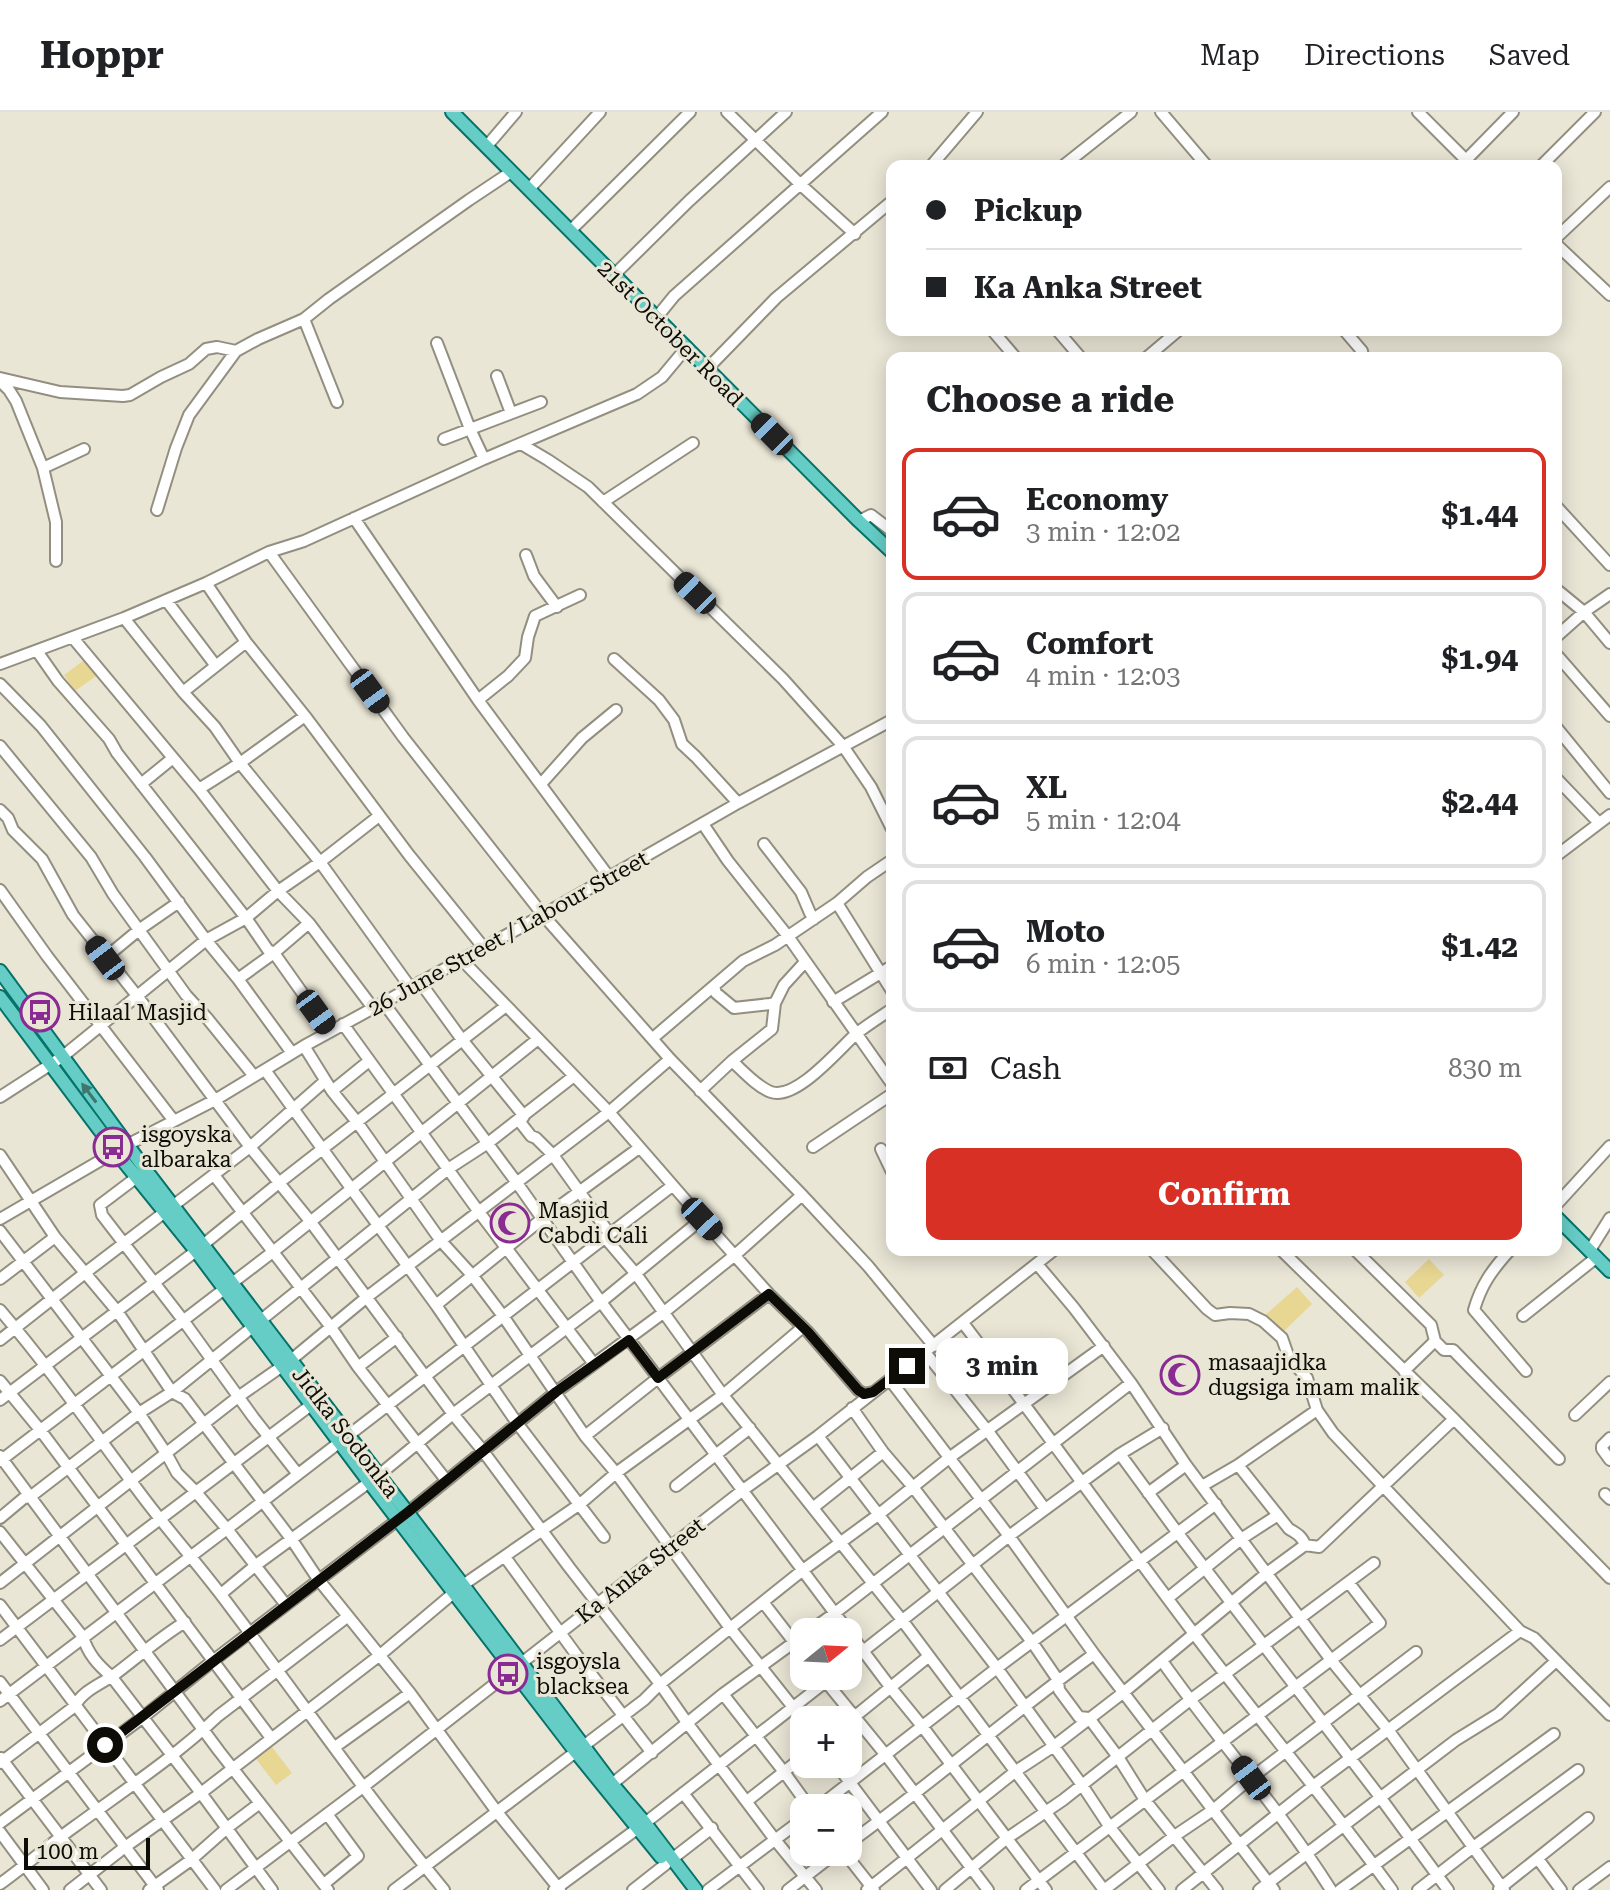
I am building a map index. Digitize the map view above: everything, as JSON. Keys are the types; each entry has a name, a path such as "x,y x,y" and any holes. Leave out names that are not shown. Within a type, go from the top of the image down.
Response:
{"main road":[{"name":"21st October Road","path":"452,112 886,546"},
{"name":"Jidka Sodonka","path":"0,971 56,1060 122,1149 580,1748 669,1861 696,1890"},
{"name":"Jidka Sodonka","path":"0,997 56,1060"},
{"name":"Jidka Sodonka","path":"122,1149 137,1177 169,1209"},
{"path":"1562,1223 1610,1271"},
{"name":"Jidka Sodonka","path":"286,1363 311,1405 343,1438"},
{"name":"Jidka Sodonka","path":"580,1748 612,1784 641,1825"},
{"name":"Jidka Sodonka","path":"669,1861 686,1890"}],"street":[{"path":"486,147 516,112"},
{"path":"529,189 600,112"},
{"path":"570,231 690,112"},
{"path":"727,112 855,234"},
{"path":"614,275 786,112"},
{"path":"657,317 674,296 882,112"},
{"path":"936,160 977,112"},
{"path":"1071,160 1131,112"},
{"path":"1161,112 1202,160"},
{"path":"1472,160 1513,112"},
{"path":"1547,160 1595,112"},
{"path":"1420,113 1466,160"},
{"path":"157,510 189,415 236,351 304,319 511,172"},
{"path":"1562,235 1610,187"},
{"path":"707,369 776,298 886,206"},
{"path":"1562,247 1610,295"},
{"path":"1601,285 1610,276"},
{"path":"304,319 337,402"},
{"path":"997,336 1011,352"},
{"path":"1062,336 1076,352"},
{"path":"1153,352 1172,336"},
{"path":"1349,336 1362,352"},
{"path":"437,343 484,459"},
{"path":"0,380 60,392 123,396 189,364 206,349 217,347 236,351"},
{"path":"0,664 124,618 644,390 662,377 687,347"},
{"path":"497,376 511,413"},
{"path":"0,380 16,401 43,468 56,522 56,561"},
{"path":"444,439 541,402"},
{"path":"603,502 693,443"},
{"path":"521,444 573,476 603,502 783,679 843,746 871,787 886,817"},
{"path":"43,468 84,449"},
{"path":"1562,513 1610,565"},
{"path":"859,521 871,515 886,526"},
{"path":"354,518 478,700 609,877"},
{"path":"269,552 403,737 543,915 670,1059 868,1266 1045,1509"},
{"path":"526,555 534,576 557,607"},
{"path":"206,583 246,642 484,948"},
{"path":"1562,594 1584,612 1610,643"},
{"path":"1562,632 1610,594"},
{"path":"478,700 525,658 535,616 580,595"},
{"path":"166,600 216,666"},
{"path":"124,618 215,727 415,984 524,1116"},
{"path":"73,638 199,789 278,891 309,923 430,1066 629,1340 1046,1890"},
{"path":"183,692 246,642"},
{"path":"37,651 58,681 109,739 268,950 274,953 330,1032"},
{"path":"614,659 659,700 674,720 682,744 738,803"},
{"path":"1562,661 1610,716"},
{"path":"0,684 41,726 145,857 292,1053"},
{"path":"541,784 582,738 616,710"},
{"path":"199,789 305,716"},
{"name":"26 June Street / Labour Street","path":"0,1219 215,1100 343,1024 886,723"},
{"path":"1562,734 1610,793"},
{"path":"0,746 91,857 113,894 186,995 254,1076"},
{"path":"141,784 173,758"},
{"path":"1562,784 1599,823"},
{"path":"0,810 13,830 42,859 73,915 105,958 310,1221 816,1890"},
{"path":"1562,848 1610,815"},
{"path":"2,1091 56,1060 206,940 246,918 379,816"},
{"path":"703,824 886,1074"},
{"path":"764,844 801,892 814,919"},
{"path":"653,1038 743,961 775,945 814,919 886,864"},
{"path":"0,890 174,1121"},
{"path":"105,958 179,902"},
{"path":"837,903 886,982"},
{"path":"238,979 309,923"},
{"path":"462,960 609,1112 672,1186 858,1390 864,1394 873,1392"},
{"path":"700,1091 772,1029 775,1003 784,985 805,962"},
{"path":"833,1002 886,970"},
{"path":"714,986 716,993 734,1008 775,1003"},
{"path":"0,1400 200,1248 506,1006"},
{"path":"732,1061 770,1092 788,1092 822,1069 857,1034 886,1013"},
{"path":"343,1024 594,1364"},
{"path":"327,1814 358,1856 326,1887 1,1459 274,1251 538,1039"},
{"path":"304,1046 328,1086 441,1241 503,1316 585,1436 792,1706"},
{"path":"0,1583 609,1112 670,1059"},
{"path":"0,1340 250,1147 293,1109 369,1061"},
{"path":"880,1065 886,1061"},
{"path":"265,1070 436,1305 517,1423 604,1537"},
{"path":"0,1518 139,1413 172,1392 448,1169 488,1143 574,1076"},
{"path":"813,1147 886,1098"},
{"path":"524,1116 520,1122 553,1155 609,1233"},
{"path":"1562,1198 1610,1146"},
{"path":"436,1305 542,1219 639,1148"},
{"path":"881,1149 886,1159"},
{"path":"0,1155 55,1237 117,1311 172,1392 185,1399 318,1579 410,1693 557,1889 790,1711"},
{"path":"214,1175 446,1480"},
{"path":"137,1177 103,1202 99,1208 102,1215 297,1473"},
{"path":"5,1697 672,1186"},
{"path":"0,1823 142,1718 556,1392 629,1340 735,1255 802,1195"},
{"path":"1523,1316 1593,1254 1610,1218"},
{"path":"221,1594 374,1479 702,1219"},
{"path":"0,1231 112,1375 177,1473 227,1529 286,1605"},
{"path":"609,1233 607,1240 636,1274 691,1353 902,1620 1104,1890 1213,1810 1416,1652"},
{"path":"0,1279 55,1237"},
{"name":"Ka Anka Street","path":"226,1890 743,1490 818,1436 1047,1256"},
{"path":"1158,1256 1215,1315 1249,1314 1263,1321 1282,1338 1289,1358 1307,1378 1317,1410 1333,1433 1520,1631 1534,1638 1610,1715"},
{"path":"1287,1256 1454,1419 1610,1578"},
{"path":"1361,1256 1431,1325 1435,1341 1444,1350 1453,1350 1559,1459"},
{"path":"1505,1256 1477,1296 1474,1310 1526,1371"},
{"path":"1037,1264 1104,1346 1186,1465 1331,1660 1389,1731 1502,1889 1588,1818"},
{"path":"585,1436 769,1294"},
{"path":"0,1310 160,1520 192,1556 363,1787 444,1890"},
{"path":"963,1323 1139,1560 1392,1890"},
{"path":"70,1890 380,1655 459,1588 580,1504 616,1473 723,1395 803,1327"},
{"path":"358,1367 397,1337"},
{"path":"1404,1371 1435,1341"},
{"path":"394,1890 644,1700 803,1570 949,1458 1104,1346"},
{"path":"890,1380 1272,1886"},
{"path":"0,1381 41,1431 271,1738"},
{"path":"1575,1415 1610,1382"},
{"path":"828,1618 1131,1383"},
{"path":"0,1640 311,1405"},
{"path":"852,1408 1032,1642 1058,1680 1059,1690 1079,1717 1089,1718 1145,1800 1217,1890"},
{"path":"1202,1486 1317,1410"},
{"path":"854,1866 871,1889 1016,1771 1124,1692 1267,1573 1305,1545 1319,1547 1454,1419"},
{"path":"676,1486 750,1428"},
{"path":"864,1651 1045,1509 1120,1454 1163,1428"},
{"path":"818,1436 997,1668 1109,1826 1159,1890"},
{"path":"1610,1438 1602,1449 1610,1460"},
{"path":"814,1507 883,1452"},
{"path":"1120,1454 1448,1890"},
{"path":"1148,1493 1186,1465"},
{"path":"1238,1465 1305,1545"},
{"path":"835,1794 1216,1504"},
{"path":"1168,1598 1241,1539 1278,1515"},
{"path":"0,1532 83,1637 86,1649 111,1676 272,1890"},
{"path":"505,1557 652,1753"},
{"path":"945,1890 1006,1839 1045,1813 1374,1563"},
{"path":"1026,1890 1380,1623 1349,1583"},
{"path":"763,1602 790,1638"},
{"path":"0,1605 215,1890"},
{"path":"0,1884 347,1617"},
{"path":"101,1890 1,1760 75,1706 76,1701 89,1690 185,1622"},
{"path":"1182,1890 1349,1758 1520,1631"},
{"path":"612,1784 790,1644"},
{"path":"862,1834 1094,1654"},
{"path":"862,1711 929,1656"},
{"path":"1162,1661 1278,1813 1331,1890"},
{"path":"1259,1890 1272,1886 1306,1853 1344,1824 1456,1740 1498,1714 1556,1661"},
{"path":"0,1682 5,1697 39,1733 154,1888 260,1803"},
{"path":"796,1706 814,1690"},
{"path":"335,1747 410,1693"},
{"path":"723,1694 800,1794"},
{"path":"862,1731 885,1754 988,1890"},
{"path":"1340,1890 1554,1734"},
{"path":"747,1801 790,1767"},
{"path":"1418,1890 1578,1770"},
{"path":"846,1778 931,1890"},
{"path":"683,1793 758,1890"},
{"path":"633,1890 712,1828"},
{"path":"708,1890 790,1830"},
{"path":"0,1832 43,1890"},
{"path":"1538,1859 1561,1890"},
{"path":"788,1890 819,1866"},
{"path":"1579,1890 1610,1867"}],"shaded area":[{"path":"87,658 99,674 75,691 64,675"},
{"path":"1429,1259 1444,1275 1419,1298 1405,1282"},
{"path":"1297,1287 1312,1304 1281,1334 1263,1317"},
{"path":"272,1747 292,1773 276,1785 256,1759"}],"place":[{"name":"Hilaal Masjid","path":"40,1012"},
{"name":"isgoyska albaraka","path":"113,1147"},
{"name":"Masjid Cabdi Cali","path":"510,1223"},
{"name":"masaajidka dugsiga imam malik","path":"1180,1375"},
{"name":"isgoysla blacksea","path":"508,1674"}],"route":[{"path":"105,1745 408,1512 556,1392 629,1340 658,1378 769,1294 864,1394 873,1392 907,1366"}]}
